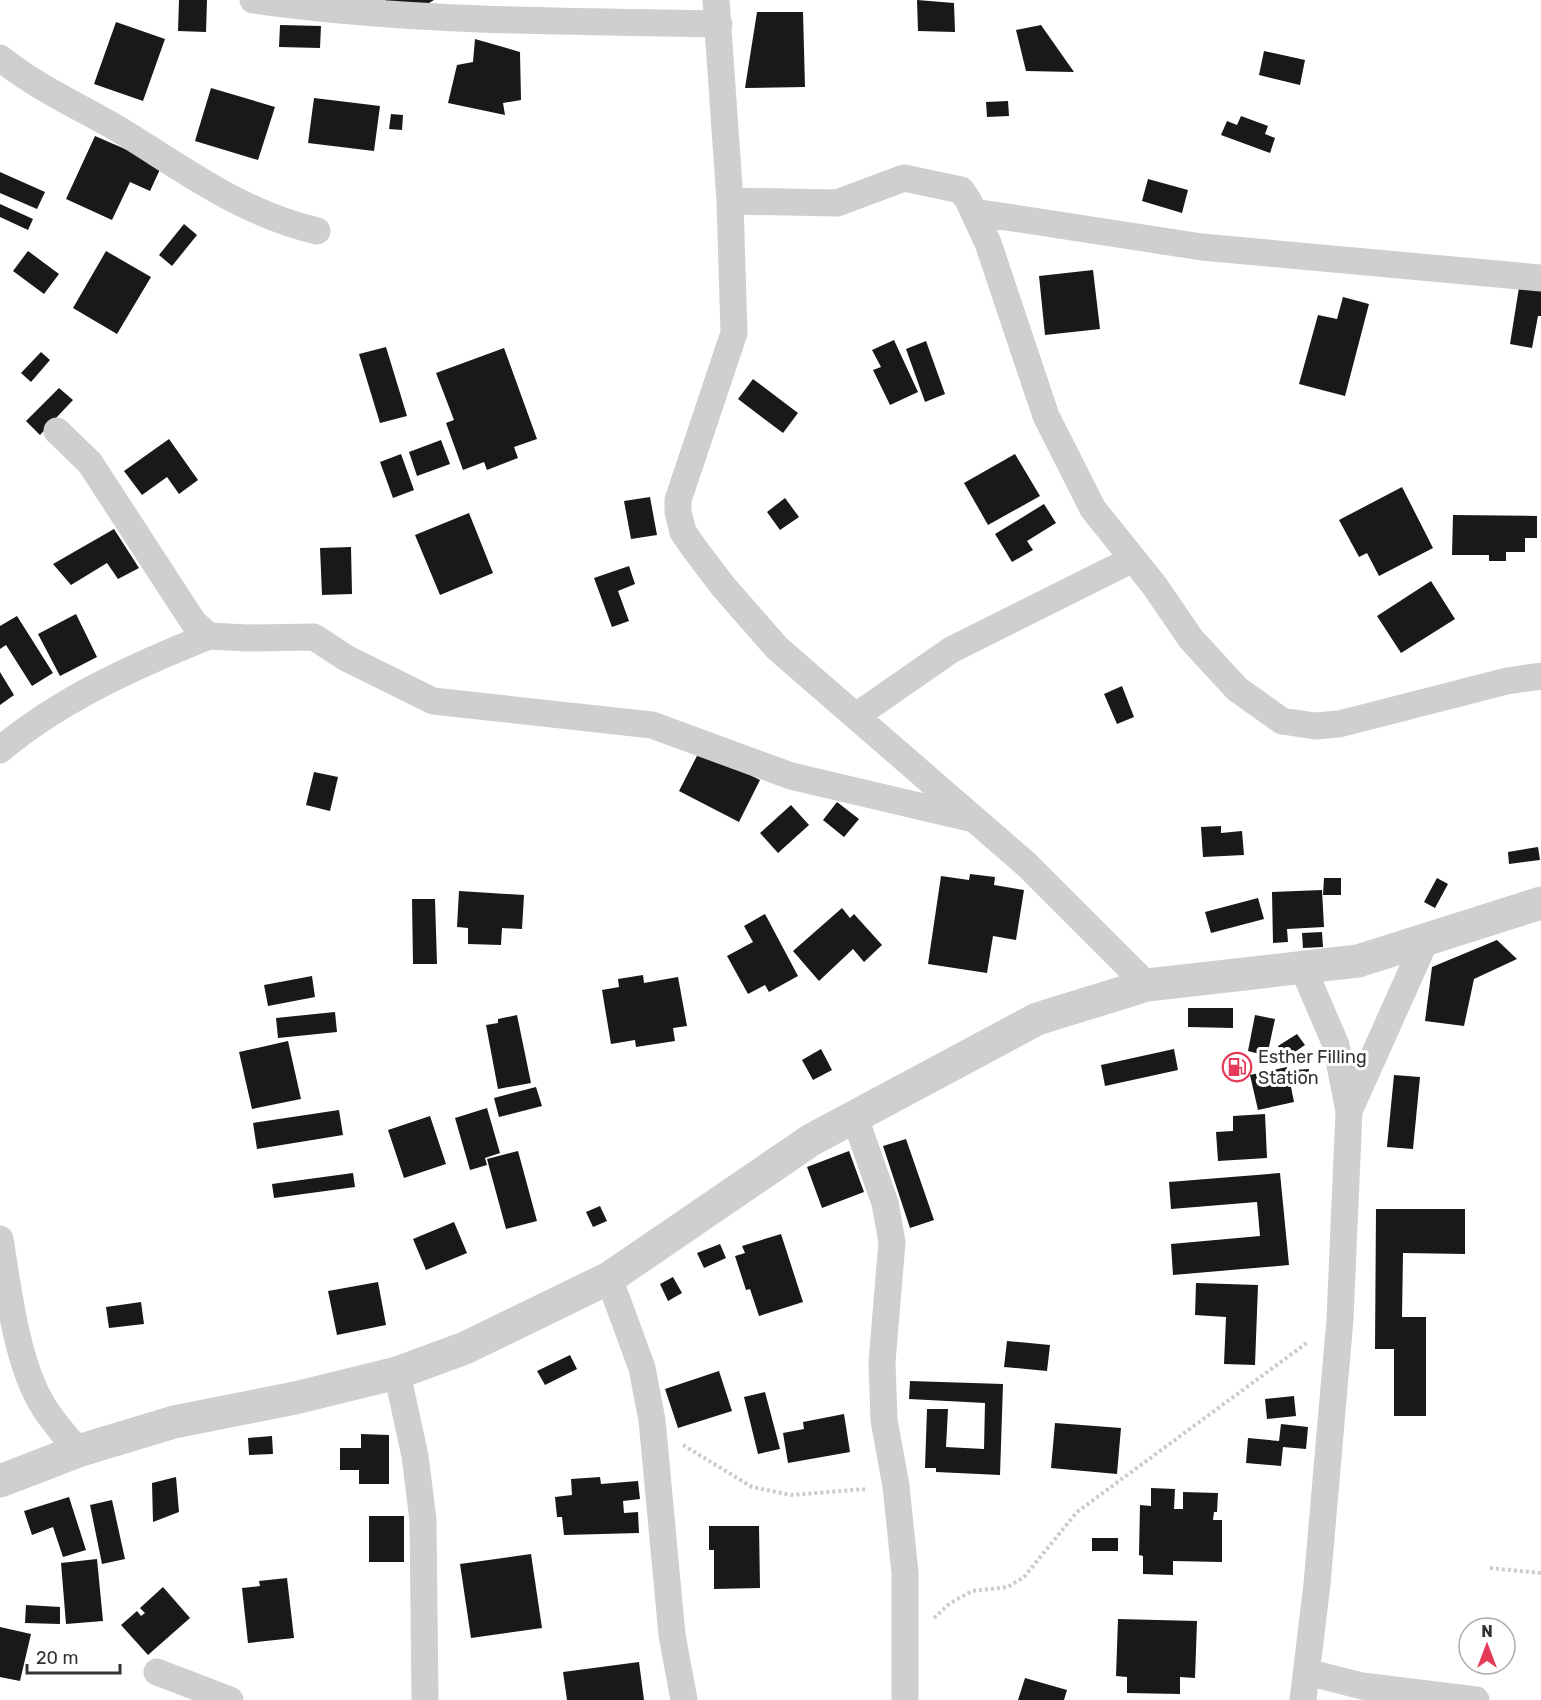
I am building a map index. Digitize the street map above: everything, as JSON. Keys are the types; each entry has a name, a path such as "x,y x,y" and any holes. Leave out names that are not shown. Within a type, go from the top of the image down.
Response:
{"street":[{"path":"253,0 306,8 473,20 717,12 730,201 734,333 678,500 678,512 684,531 722,585 777,648 1026,864 1147,985"},
{"path":"0,58 50,91 237,203 286,224 317,231"},
{"path":"730,201 837,203 885,183 912,178 961,190 988,243 1046,416 1094,509 1131,560 1154,585 1191,639 1237,689 1282,721 1315,726 1339,724 1507,681 1541,676"},
{"path":"974,212 1202,247 1541,278"},
{"path":"57,430 90,463 194,623 209,636"},
{"path":"856,716 951,650 1131,560"},
{"path":"0,750 24,730 147,661 209,636 314,637 346,658 434,701 652,725 791,776 976,820"},
{"path":"0,1481 78,1451 174,1422 295,1398 397,1373 465,1348 609,1278 811,1140 1037,1019 1147,985 1358,961 1427,937 1541,903"},
{"path":"1349,1111 1427,937"},
{"path":"1303,968 1336,1045 1349,1111 1340,1319 1303,1700"},
{"path":"855,1118 885,1203 892,1242 882,1362 884,1420 896,1486 905,1573 904,1700"},
{"path":"0,1239 9,1297 32,1383 42,1404 78,1451"},
{"path":"609,1278 642,1368 652,1420 670,1613 684,1700"},
{"path":"397,1373 415,1456 423,1520 425,1700"},
{"path":"157,1672 230,1700"},
{"path":"1307,1672 1362,1686 1476,1700"}],"path":[{"path":"904,1639 928,1624 949,1604 972,1591 1008,1587 1024,1576 1077,1512 1340,1319"},
{"path":"652,1420 687,1447 752,1487 791,1495 896,1486"},
{"path":"1490,1568 1541,1574"}],"building":[{"path":"179,0 207,0 206,32 178,31"},
{"path":"385,0 434,0 424,6 385,3"},
{"path":"917,0 954,3 955,32 918,31"},
{"path":"757,12 803,12 805,87 745,88"},
{"path":"116,22 165,39 143,101 94,84"},
{"path":"280,25 321,26 320,48 279,47"},
{"path":"1041,25 1074,72 1026,71 1016,30"},
{"path":"475,39 520,52 521,100 503,103 505,115 448,103 457,65 473,62"},
{"path":"1264,51 1305,60 1300,85 1259,75"},
{"path":"211,88 275,107 258,160 195,141"},
{"path":"314,98 380,106 374,151 308,143"},
{"path":"1008,101 1009,116 987,117 986,102"},
{"path":"391,114 403,115 402,130 389,129"},
{"path":"1241,116 1268,126 1265,134 1275,138 1270,153 1221,135 1227,121 1237,125"},
{"path":"95,136 162,165 150,191 130,182 112,220 66,199"},
{"path":"0,172 45,192 37,209 0,193"},
{"path":"1148,179 1188,190 1182,213 1142,201"},
{"path":"0,204 33,219 28,230 0,217"},
{"path":"184,224 197,235 172,266 159,255"},
{"path":"28,251 59,274 44,294 13,271"},
{"path":"106,251 151,277 117,334 73,308"},
{"path":"1093,270 1100,329 1045,335 1039,276"},
{"path":"1520,281 1541,285 1541,316 1538,316 1532,348 1510,344"},
{"path":"1343,297 1369,304 1345,396 1299,384 1318,315 1337,319"},
{"path":"894,340 918,392 890,405 873,370 881,367 872,350"},
{"path":"926,341 945,394 925,402 906,349"},
{"path":"386,347 407,416 380,423 359,354"},
{"path":"504,348 537,439 514,447 518,458 487,470 484,462 463,470 446,423 454,420 436,373"},
{"path":"41,352 50,360 31,382 21,373"},
{"path":"753,379 798,413 783,433 738,399"},
{"path":"59,388 73,400 40,435 26,421"},
{"path":"169,439 198,480 179,494 167,477 142,495 124,471"},
{"path":"441,440 450,464 417,476 409,452"},
{"path":"401,454 414,490 393,498 380,462"},
{"path":"1015,454 1040,496 988,525 964,483"},
{"path":"1402,487 1433,548 1379,576 1367,553 1359,557 1339,520"},
{"path":"650,497 657,535 631,539 624,501"},
{"path":"785,498 799,517 780,530 767,512"},
{"path":"1044,504 1056,523 1027,541 1033,550 1012,562 995,534"},
{"path":"469,513 493,573 440,595 415,535"},
{"path":"1453,515 1537,516 1537,538 1525,538 1525,552 1506,552 1506,561 1489,561 1489,555 1452,555"},
{"path":"114,529 139,568 118,579 107,563 71,585 53,564"},
{"path":"351,547 352,594 322,595 320,548"},
{"path":"629,566 635,584 618,591 629,621 612,627 594,578"},
{"path":"1431,581 1455,619 1401,653 1377,616"},
{"path":"76,614 97,657 60,676 38,634"},
{"path":"17,616 53,673 32,686 6,645 0,649 0,626"},
{"path":"0,672 14,695 0,705"},
{"path":"1122,686 1134,717 1117,724 1104,694"},
{"path":"700,750 760,780 739,822 679,791"},
{"path":"314,772 338,777 330,811 306,805"},
{"path":"837,802 859,819 844,837 823,820"},
{"path":"791,805 809,825 778,853 760,833"},
{"path":"1221,826 1221,833 1242,831 1244,855 1203,857 1201,827"},
{"path":"1538,847 1540,860 1509,864 1508,852"},
{"path":"970,874 995,877 994,885 1024,890 1016,940 993,936 987,973 928,964 941,876 969,880"},
{"path":"1324,878 1341,878 1341,895 1323,895"},
{"path":"1437,878 1448,884 1435,908 1424,902"},
{"path":"1322,890 1324,927 1287,929 1288,942 1273,943 1272,892"},
{"path":"459,891 524,895 522,929 502,928 501,945 468,944 468,928 457,927"},
{"path":"1258,898 1264,919 1211,933 1205,912"},
{"path":"412,899 435,899 437,964 413,964"},
{"path":"842,908 850,918 854,914 882,945 864,962 853,949 819,981 793,951"},
{"path":"765,914 798,976 769,992 765,985 748,994 727,956 753,942 744,926"},
{"path":"1322,932 1323,947 1303,948 1302,933"},
{"path":"1497,940 1517,959 1474,979 1464,1026 1425,1021 1432,967"},
{"path":"643,975 644,983 678,977 687,1026 673,1028 675,1041 636,1047 635,1040 611,1044 602,990 619,987 618,979"},
{"path":"312,976 315,997 268,1006 264,985"},
{"path":"1188,1008 1233,1008 1233,1028 1188,1027"},
{"path":"335,1012 337,1032 278,1038 276,1018"},
{"path":"517,1015 531,1083 498,1089 486,1025 498,1023 498,1019"},
{"path":"1255,1015 1275,1019 1267,1056 1248,1051"},
{"path":"1297,1034 1305,1045 1286,1058 1278,1046"},
{"path":"288,1041 301,1099 252,1109 239,1052"},
{"path":"821,1049 832,1070 813,1080 802,1060"},
{"path":"1174,1049 1178,1070 1105,1086 1101,1065"},
{"path":"1287,1067 1294,1102 1258,1110 1250,1075"},
{"path":"1309,1069 1309,1079 1293,1080 1293,1070"},
{"path":"1394,1075 1420,1077 1413,1149 1387,1147"},
{"path":"536,1087 542,1106 499,1117 494,1098"},
{"path":"487,1108 500,1153 485,1158 487,1165 470,1170 455,1118"},
{"path":"339,1110 343,1135 257,1149 253,1123"},
{"path":"1265,1114 1267,1158 1218,1161 1216,1132 1233,1131 1233,1116"},
{"path":"430,1116 446,1164 404,1178 388,1130"},
{"path":"906,1139 934,1220 910,1228 883,1146"},
{"path":"518,1151 537,1221 506,1229 487,1159"},
{"path":"849,1151 864,1192 822,1208 807,1167"},
{"path":"353,1173 355,1187 274,1198 272,1184"},
{"path":"1280,1173 1289,1265 1173,1275 1171,1244 1260,1236 1257,1202 1171,1209 1169,1182"},
{"path":"600,1206 607,1221 593,1227 586,1212"},
{"path":"1376,1209 1465,1209 1465,1254 1403,1253 1402,1317 1426,1317 1426,1416 1394,1416 1394,1349 1375,1349"},
{"path":"454,1222 467,1253 426,1270 413,1239"},
{"path":"781,1234 803,1302 759,1316 750,1289 746,1290 735,1256 745,1253 742,1246"},
{"path":"720,1244 726,1258 704,1268 697,1253"},
{"path":"673,1277 682,1293 668,1301 660,1284"},
{"path":"378,1282 386,1325 337,1335 328,1291"},
{"path":"1196,1283 1258,1285 1255,1365 1224,1364 1226,1317 1195,1315"},
{"path":"141,1302 144,1324 109,1328 106,1307"},
{"path":"1007,1341 1050,1345 1047,1371 1004,1367"},
{"path":"570,1355 577,1369 545,1385 537,1371"},
{"path":"719,1371 732,1411 678,1428 665,1389"},
{"path":"910,1381 1003,1384 1000,1475 936,1472 936,1468 925,1468 927,1409 948,1409 946,1447 984,1449 985,1403 909,1399"},
{"path":"765,1392 780,1449 758,1454 744,1397"},
{"path":"1294,1396 1296,1416 1267,1419 1265,1399"},
{"path":"844,1414 850,1452 788,1463 783,1433 804,1429 803,1422"},
{"path":"1055,1423 1121,1428 1117,1474 1051,1468"},
{"path":"1281,1424 1308,1427 1306,1449 1283,1447 1281,1466 1246,1463 1248,1438 1279,1441"},
{"path":"361,1434 389,1435 389,1484 359,1484 359,1470 340,1470 340,1448 361,1448"},
{"path":"272,1436 273,1454 249,1455 248,1438"},
{"path":"176,1477 179,1512 153,1522 152,1483"},
{"path":"600,1477 601,1484 638,1481 640,1499 623,1501 624,1513 638,1512 639,1533 564,1535 562,1517 557,1517 555,1497 572,1495 571,1479"},
{"path":"1151,1488 1175,1489 1174,1509 1183,1509 1183,1492 1218,1493 1217,1512 1214,1512 1213,1520 1222,1520 1222,1562 1173,1561 1173,1575 1143,1574 1143,1556 1139,1555 1140,1505 1151,1506"},
{"path":"69,1497 86,1550 63,1557 53,1527 32,1535 24,1511"},
{"path":"112,1500 125,1559 102,1564 90,1505"},
{"path":"369,1516 404,1516 404,1562 369,1562"},
{"path":"709,1526 759,1526 760,1588 714,1589 714,1550 709,1550"},
{"path":"1092,1538 1118,1538 1118,1551 1092,1551"},
{"path":"531,1554 542,1628 471,1638 460,1564"},
{"path":"97,1559 103,1621 66,1624 61,1563"},
{"path":"287,1578 294,1638 248,1643 242,1588 260,1586 259,1581"},
{"path":"163,1587 190,1618 148,1655 121,1625 137,1611 141,1616 145,1613 140,1608"},
{"path":"26,1605 60,1607 60,1624 25,1623"},
{"path":"1118,1619 1197,1621 1195,1678 1180,1677 1180,1694 1127,1693 1127,1677 1116,1676"},
{"path":"0,1627 31,1634 20,1681 0,1677"},
{"path":"639,1662 644,1700 567,1700 563,1672"},
{"path":"1025,1678 1067,1690 1064,1700 1018,1700"}],"place":[{"name":"Esther Filling Station","path":"1237,1067"}]}
